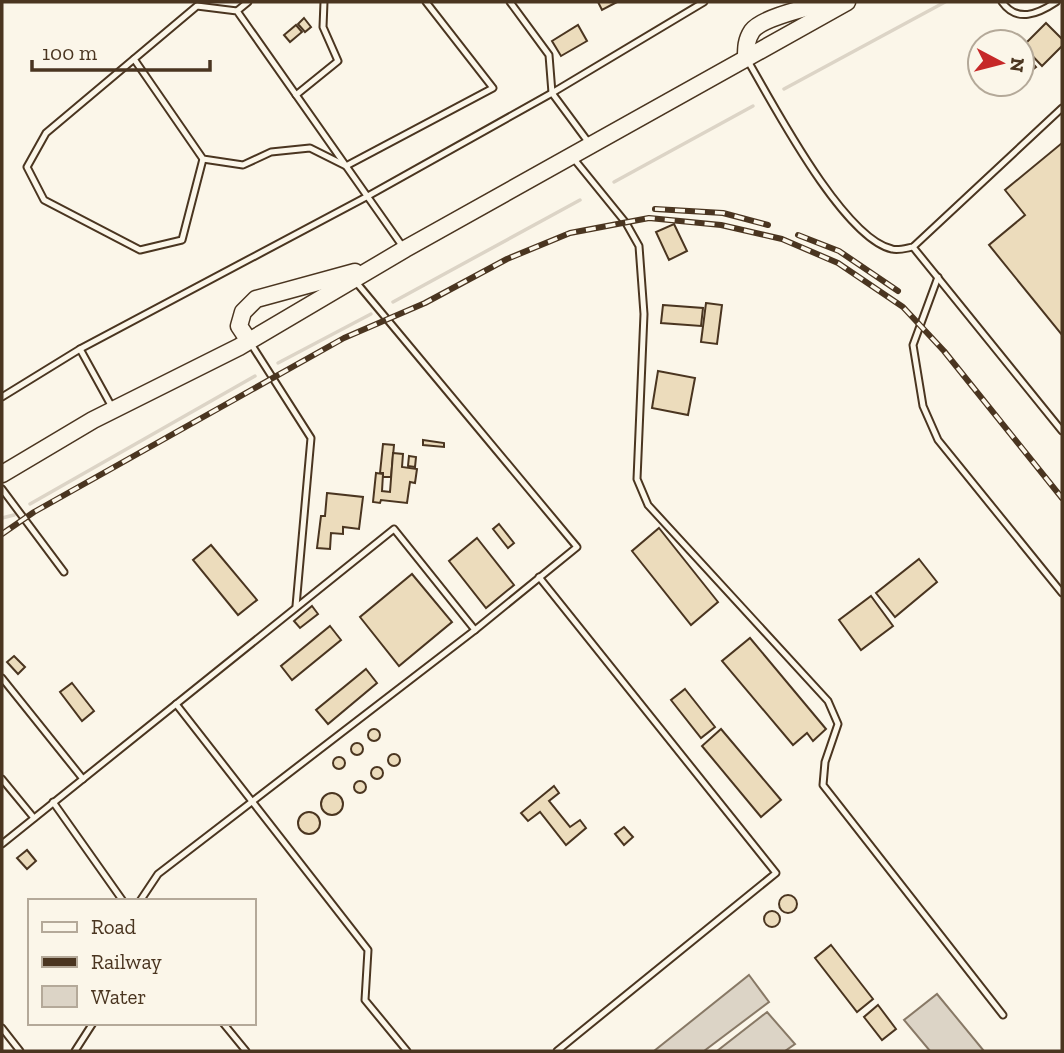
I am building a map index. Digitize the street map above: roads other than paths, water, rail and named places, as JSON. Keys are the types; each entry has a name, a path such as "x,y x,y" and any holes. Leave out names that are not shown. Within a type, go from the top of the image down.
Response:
{"main road":[{"path":"746,58 747,43 753,29 769,20 828,2"},
{"path":"2,474 114,410 249,341 405,249 848,2"},
{"path":"249,341 240,326 243,312 256,299 374,267"}],"lane":[{"path":"203,159 182,240 140,250 44,200 27,167 46,133 197,6 237,11 248,2"},
{"path":"296,95 338,61 323,27 324,2"},
{"path":"346,166 493,88 426,2"},
{"path":"510,2 549,55 552,93 591,146"},
{"path":"2,397 80,349 368,196 552,93 704,2"},
{"path":"1002,2 1016,14 1023,15 1040,11 1056,2"},
{"path":"237,11 405,249"},
{"path":"746,58 804,160 864,234 893,250 913,247 1062,108"},
{"path":"134,59 203,159 243,165 271,152 310,148 346,166"},
{"path":"572,156 626,223 639,246 644,314 637,479 648,505 828,701 838,724 825,762 824,785 1003,1015"},
{"path":"913,247 1062,431"},
{"path":"937,277 913,345 923,406 938,440 1062,593"},
{"path":"141,899 158,874 475,630 577,547 354,279"},
{"path":"249,341 311,438 296,607"},
{"path":"80,349 114,410"},
{"path":"2,489 64,572"},
{"path":"2,844 394,529 475,630"},
{"path":"539,578 776,873 557,1051"},
{"path":"2,678 83,779"},
{"path":"176,704 368,950 365,1000 407,1051"},
{"path":"2,779 34,818"},
{"path":"53,802 122,899"},
{"path":"75,1051 92,1025"},
{"path":"225,1025 246,1051"},
{"path":"2,1028 20,1051"}],"water":[{"path":"749,975 769,1002 704,1051 654,1051"},
{"path":"937,994 984,1051 930,1051 904,1020"},
{"path":"767,1012 795,1044 785,1051 717,1051"}],"waterway":[{"path":"784,89 945,2"},
{"path":"614,182 753,106"},
{"path":"393,302 580,200"},
{"path":"278,363 371,314"},
{"path":"30,504 255,376"},
{"path":"2,518 14,515"}],"railway":[{"path":"655,209 723,213 768,225"},
{"path":"2,534 34,512 344,338 425,303 507,259 570,233 649,218 721,225 782,239 838,263 903,307 944,351 1062,498"},
{"path":"798,235 839,251 898,291"}]}
